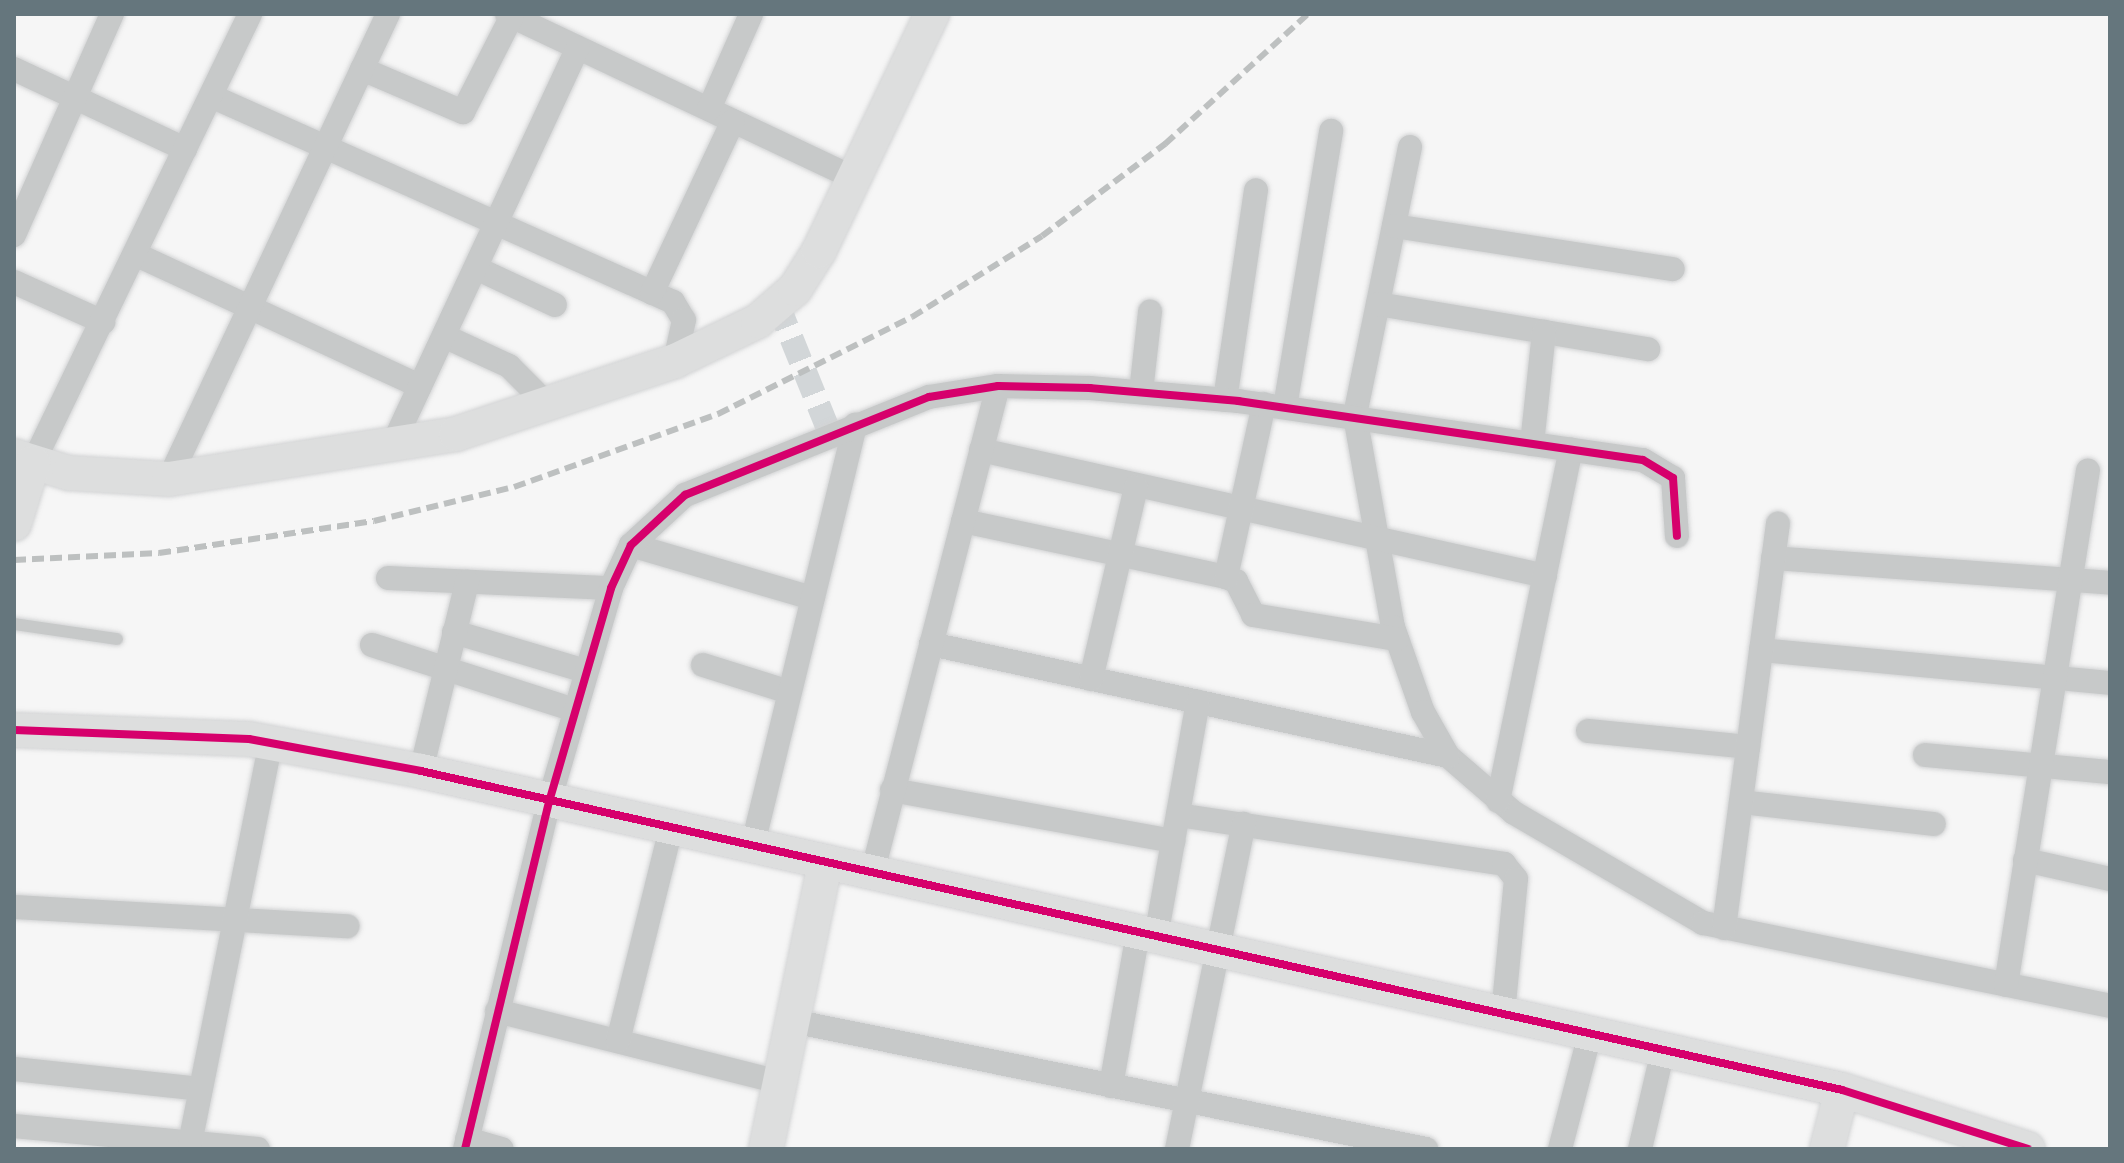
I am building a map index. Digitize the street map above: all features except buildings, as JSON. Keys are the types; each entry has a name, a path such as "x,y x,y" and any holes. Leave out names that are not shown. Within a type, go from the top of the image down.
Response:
{"street":[{"path":"14,235 112,14"},
{"path":"14,524 23,460 103,322 250,14"},
{"path":"169,479 388,14"},
{"path":"709,109 751,14"},
{"path":"23,460 169,479 456,434 675,361 758,321 795,289 854,178 932,14"},
{"path":"917,45 949,14"},
{"path":"362,69 463,112 509,15 854,178"},
{"path":"393,444 578,48"},
{"path":"14,69 185,149"},
{"path":"211,96 652,293 682,310 675,361"},
{"path":"652,293 733,121"},
{"path":"1226,577 1238,511 1275,406 1331,131"},
{"path":"1410,147 1355,416 1376,544 1397,639 1448,756 1498,801 1665,905 1724,928 2110,1006"},
{"path":"1225,400 1256,190"},
{"path":"1394,226 1673,269"},
{"path":"135,254 251,305 420,386"},
{"path":"476,268 555,305"},
{"path":"14,282 103,322"},
{"path":"1378,304 1648,349"},
{"path":"1141,392 1150,312"},
{"path":"1532,444 1544,332"},
{"path":"444,336 509,366 547,404"},
{"path":"872,874 998,386"},
{"path":"502,1149 466,1144 549,802 611,588 631,545 685,495 855,424 929,397 998,386 1141,392 1225,400 1355,416 1643,460 1664,470 1678,499 1677,536"},
{"path":"752,848 855,424"},
{"path":"981,450 1376,544 1545,576"},
{"path":"1498,801 1571,450"},
{"path":"2006,985 2088,470"},
{"path":"1091,679 1136,487"},
{"path":"963,521 1120,557 1226,577 1236,581 1253,615 1397,639"},
{"path":"1724,928 1778,524"},
{"path":"631,545 812,598"},
{"path":"1773,558 2110,583"},
{"path":"388,578 611,588"},
{"path":"421,771 467,582"},
{"path":"454,632 586,671"},
{"path":"931,644 1448,756"},
{"path":"372,645 575,710"},
{"path":"1761,650 2110,683"},
{"path":"703,665 789,692"},
{"path":"1111,1086 1173,841 1198,702"},
{"path":"14,730 271,743 421,771 752,848 1842,1090 2028,1149"},
{"path":"1588,731 1748,747"},
{"path":"190,1143 271,743"},
{"path":"1925,755 2110,772"},
{"path":"892,790 1173,841"},
{"path":"1741,802 1934,824"},
{"path":"1178,815 1504,864 1516,879 1503,1014"},
{"path":"1177,1149 1244,824"},
{"path":"618,1041 671,829"},
{"path":"2025,860 2110,879"},
{"path":"766,1149 825,864"},
{"path":"14,907 235,916 347,926"},
{"path":"497,1011 780,1082"},
{"path":"792,1021 1426,1149"},
{"path":"1560,1149 1590,1034"},
{"path":"1640,1149 1663,1050"},
{"path":"14,1069 200,1089"},
{"path":"1827,1149 1842,1090"},
{"path":"14,1126 258,1149"}],"lane":[{"path":"14,624 117,639"}],"tunnel":[{"path":"778,305 830,434"}],"railway":[{"path":"14,560 159,553 374,521 514,487 718,414 912,317 1042,236 1165,144 1308,14"}],"cycle path":[{"path":"465,1149 549,802 611,588 631,545 685,495 929,397 998,386 1090,388 1238,401 1643,460 1673,478 1677,536"},
{"path":"14,730 249,739 421,771 1842,1090 2028,1149"}]}
